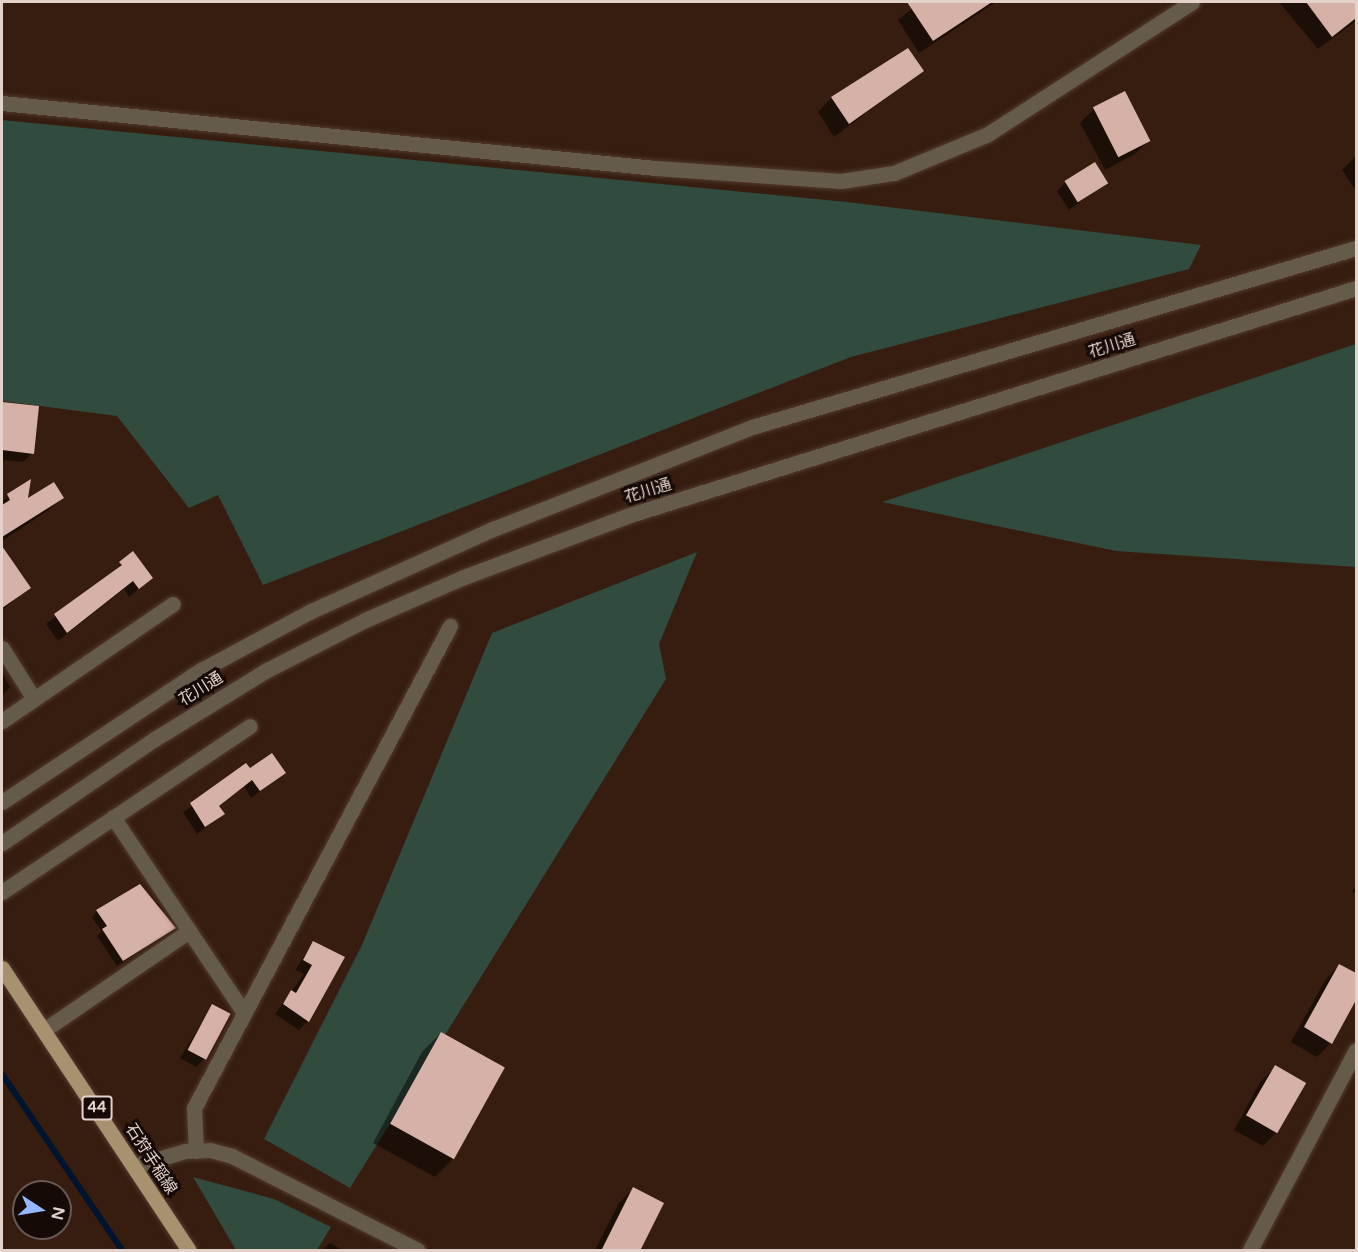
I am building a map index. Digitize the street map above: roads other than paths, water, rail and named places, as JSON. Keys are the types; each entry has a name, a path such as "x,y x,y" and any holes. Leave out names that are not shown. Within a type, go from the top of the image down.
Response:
{"main road":[{"name":"石狩手稲線","path":"2,968 135,1166 185,1249"}],"street":[{"path":"2,103 644,167 841,181 894,173 988,134 1192,2"},
{"name":"花川通","path":"2,802 201,670 321,606 493,529 752,427 1356,248"},
{"name":"花川通","path":"2,843 153,740 265,671 365,620 464,578 630,515 1356,288"},
{"path":"2,721 173,604"},
{"path":"196,1151 194,1108 450,626"},
{"path":"2,648 34,699"},
{"path":"2,892 250,726"},
{"path":"113,817 244,1013"},
{"path":"44,1030 189,931"},
{"path":"1250,1251 1356,1050"},
{"path":"135,1166 196,1151 210,1150 232,1156 417,1251"}],"waterway":[{"path":"2,1074 122,1250"}]}
